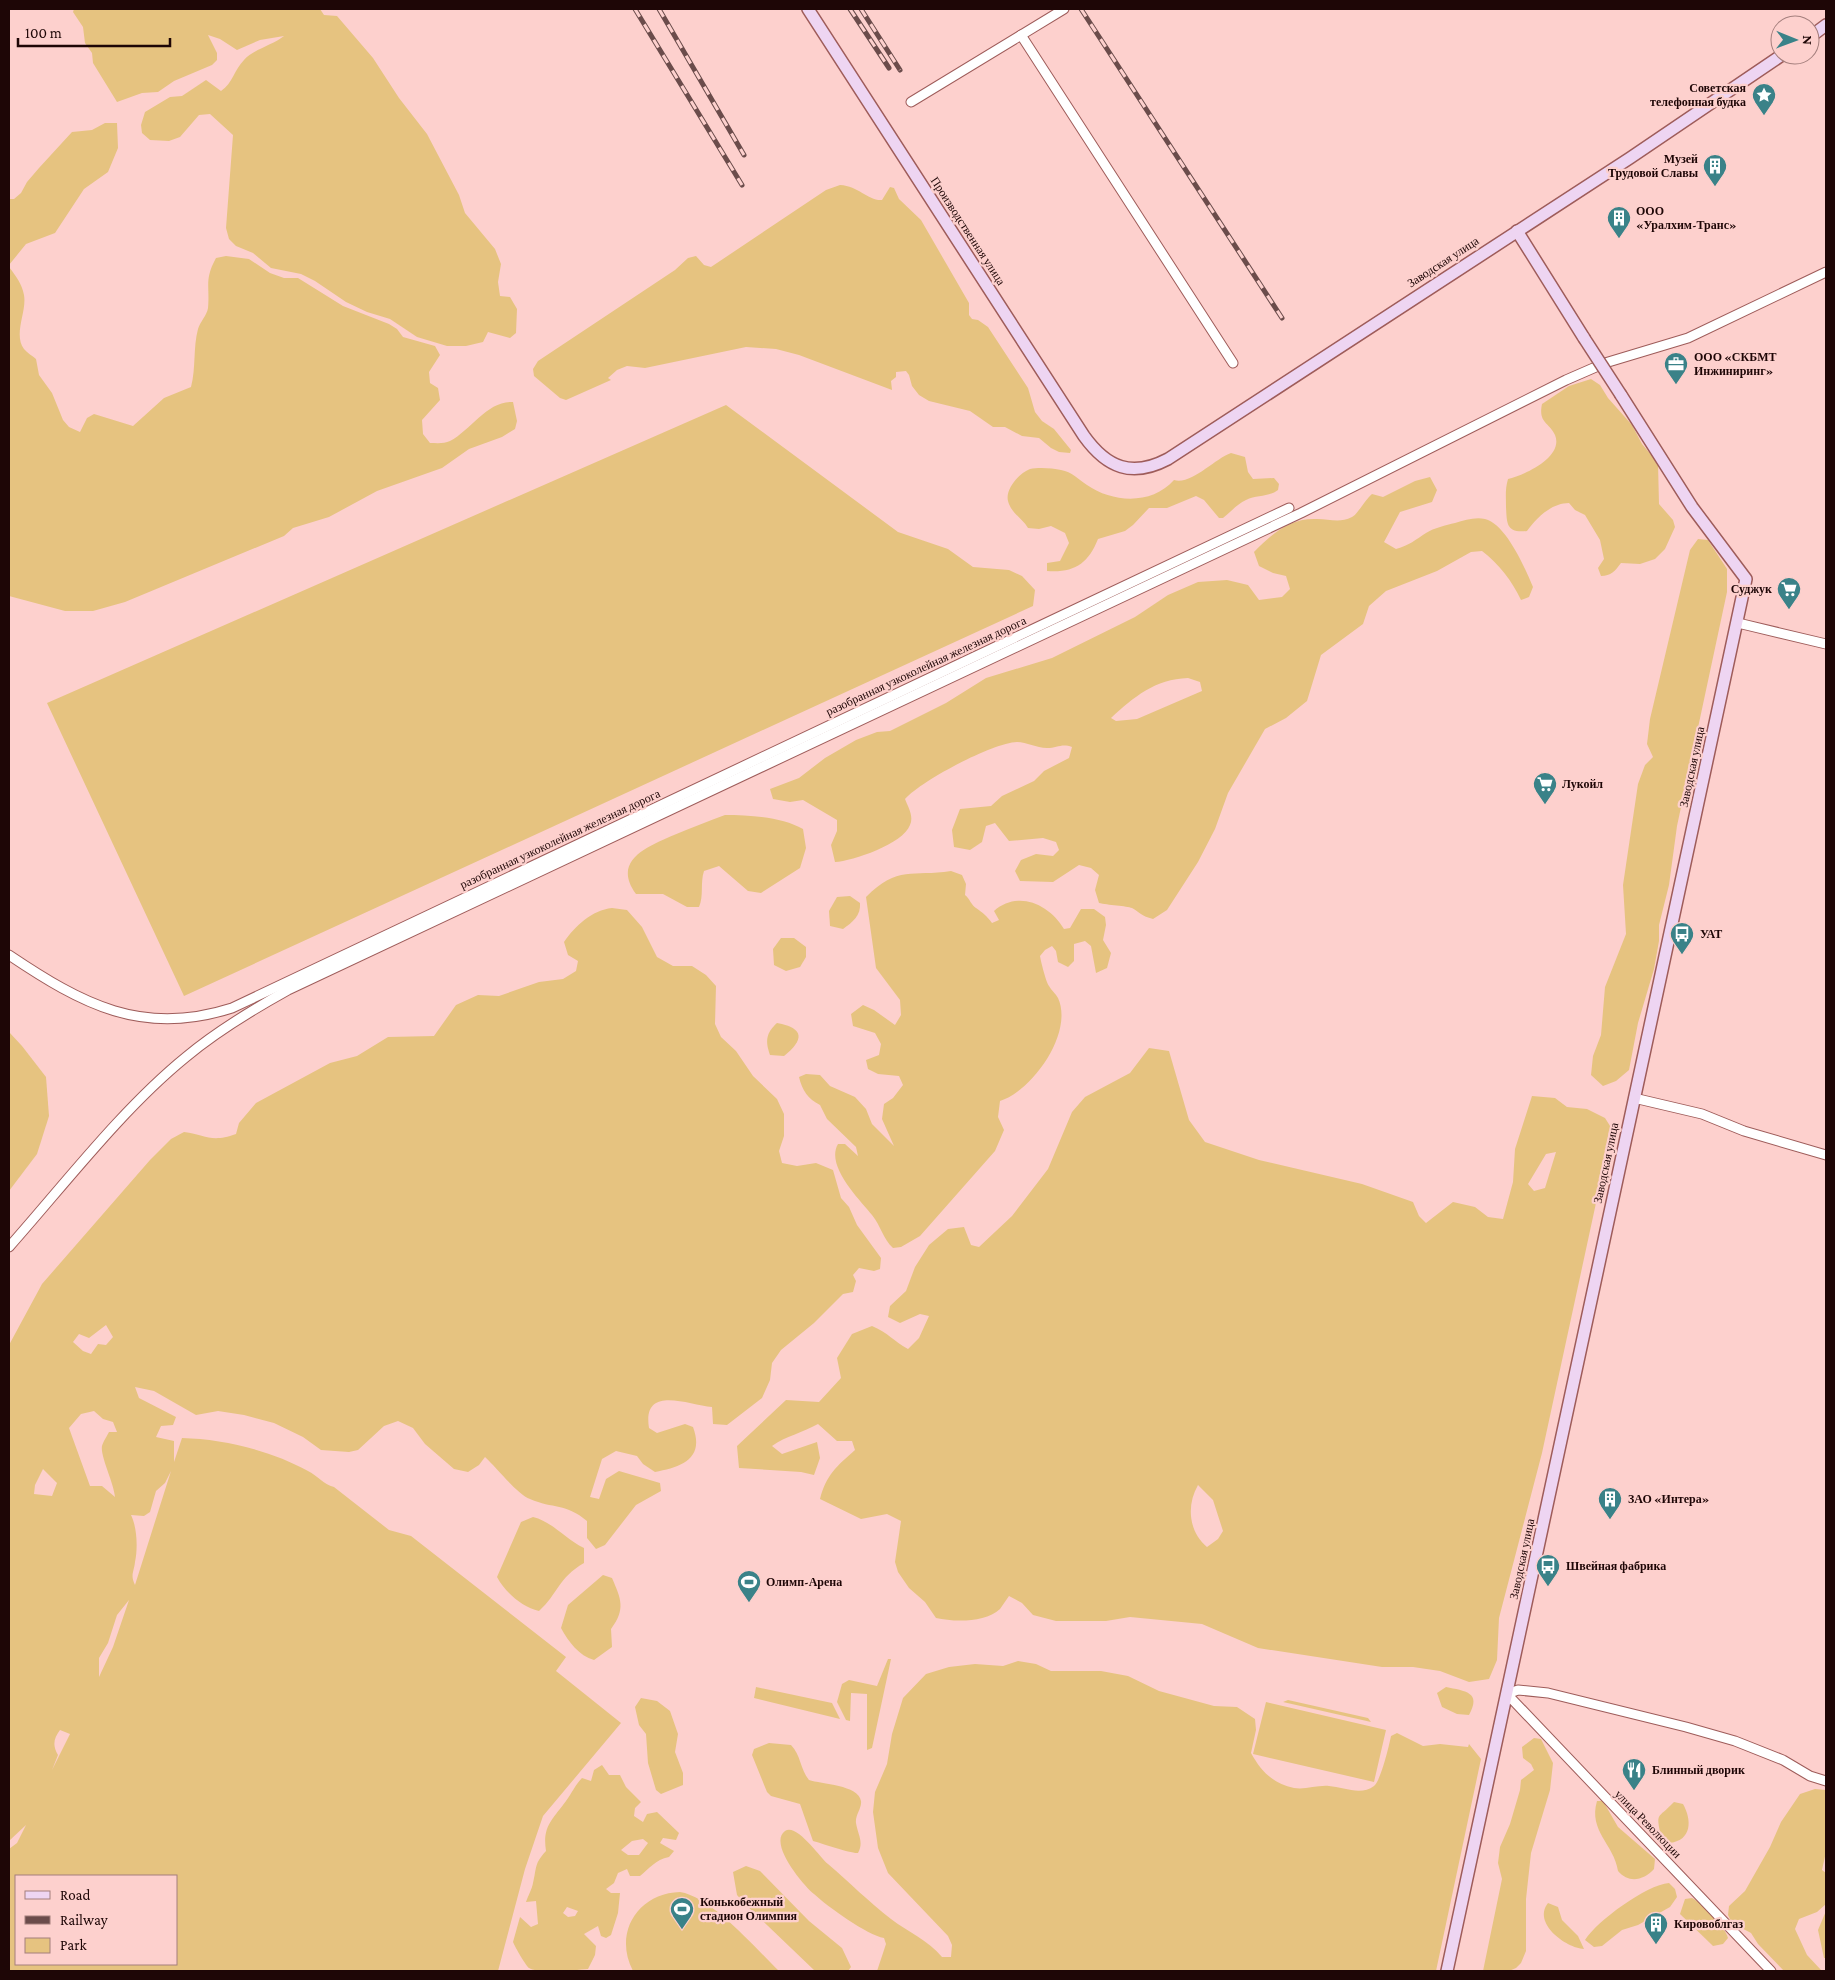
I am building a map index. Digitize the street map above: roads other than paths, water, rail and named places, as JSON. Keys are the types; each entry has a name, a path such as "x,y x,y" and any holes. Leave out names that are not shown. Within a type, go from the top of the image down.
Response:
{"main road":[{"name":"Производственная улица","path":"808,9 1084,436 1097,453 1111,463"},
{"name":"Заводская улица","path":"1111,463 1132,469 1143,468 1168,459 1630,158 1770,63"},
{"name":"Заводская улица","path":"1447,1971 1746,579 1692,507 1517,231"}],"street":[{"path":"911,102 1064,9"},
{"path":"1021,35 1233,363"},
{"path":"9,1247 129,1111 163,1077 204,1043 261,1005 1219,550 1301,513 1566,380 1605,363 1688,338 1826,272"},
{"name":"разобранная узкоколейная железная дорога","path":"9,955 55,986 82,1000 124,1015 148,1018 191,1018 219,1012 1289,508"},
{"name":"разобранная узкоколейная железная дорога","path":"1116,590 1219,550"},
{"path":"1738,623 1826,644"},
{"path":"1634,1098 1702,1114 1744,1131 1826,1155"},
{"path":"1507,1694 1518,1690 1548,1693 1686,1727 1736,1741 1782,1760 1810,1776 1826,1781"},
{"name":"улица Революции","path":"1507,1694 1771,1971"}],"railway":[{"path":"635,9 742,185"},
{"path":"659,9 744,155"},
{"path":"850,9 889,68"},
{"path":"861,9 900,70"},
{"path":"1081,9 1282,318"}],"place":[{"name":"Советская телефонная будка","path":"1764,116"},
{"name":"Музей Трудовой Славы","path":"1715,187"},
{"name":"ООО «Уралхим-Транс»","path":"1619,239"},
{"name":"ООО «СКБМТ Инжиниринг»","path":"1676,385"},
{"name":"Суджук","path":"1789,610"},
{"name":"Лукойл","path":"1545,805"},
{"name":"УАТ","path":"1682,955"},
{"name":"ЗАО «Интера»","path":"1610,1520"},
{"name":"Швейная фабрика","path":"1548,1587"},
{"name":"Олимп-Арена","path":"749,1603"},
{"name":"Блинный дворик","path":"1634,1791"},
{"name":"Конькобежный стадион Олимпия","path":"682,1930"},
{"name":"Кировоблгаз","path":"1656,1945"}]}
